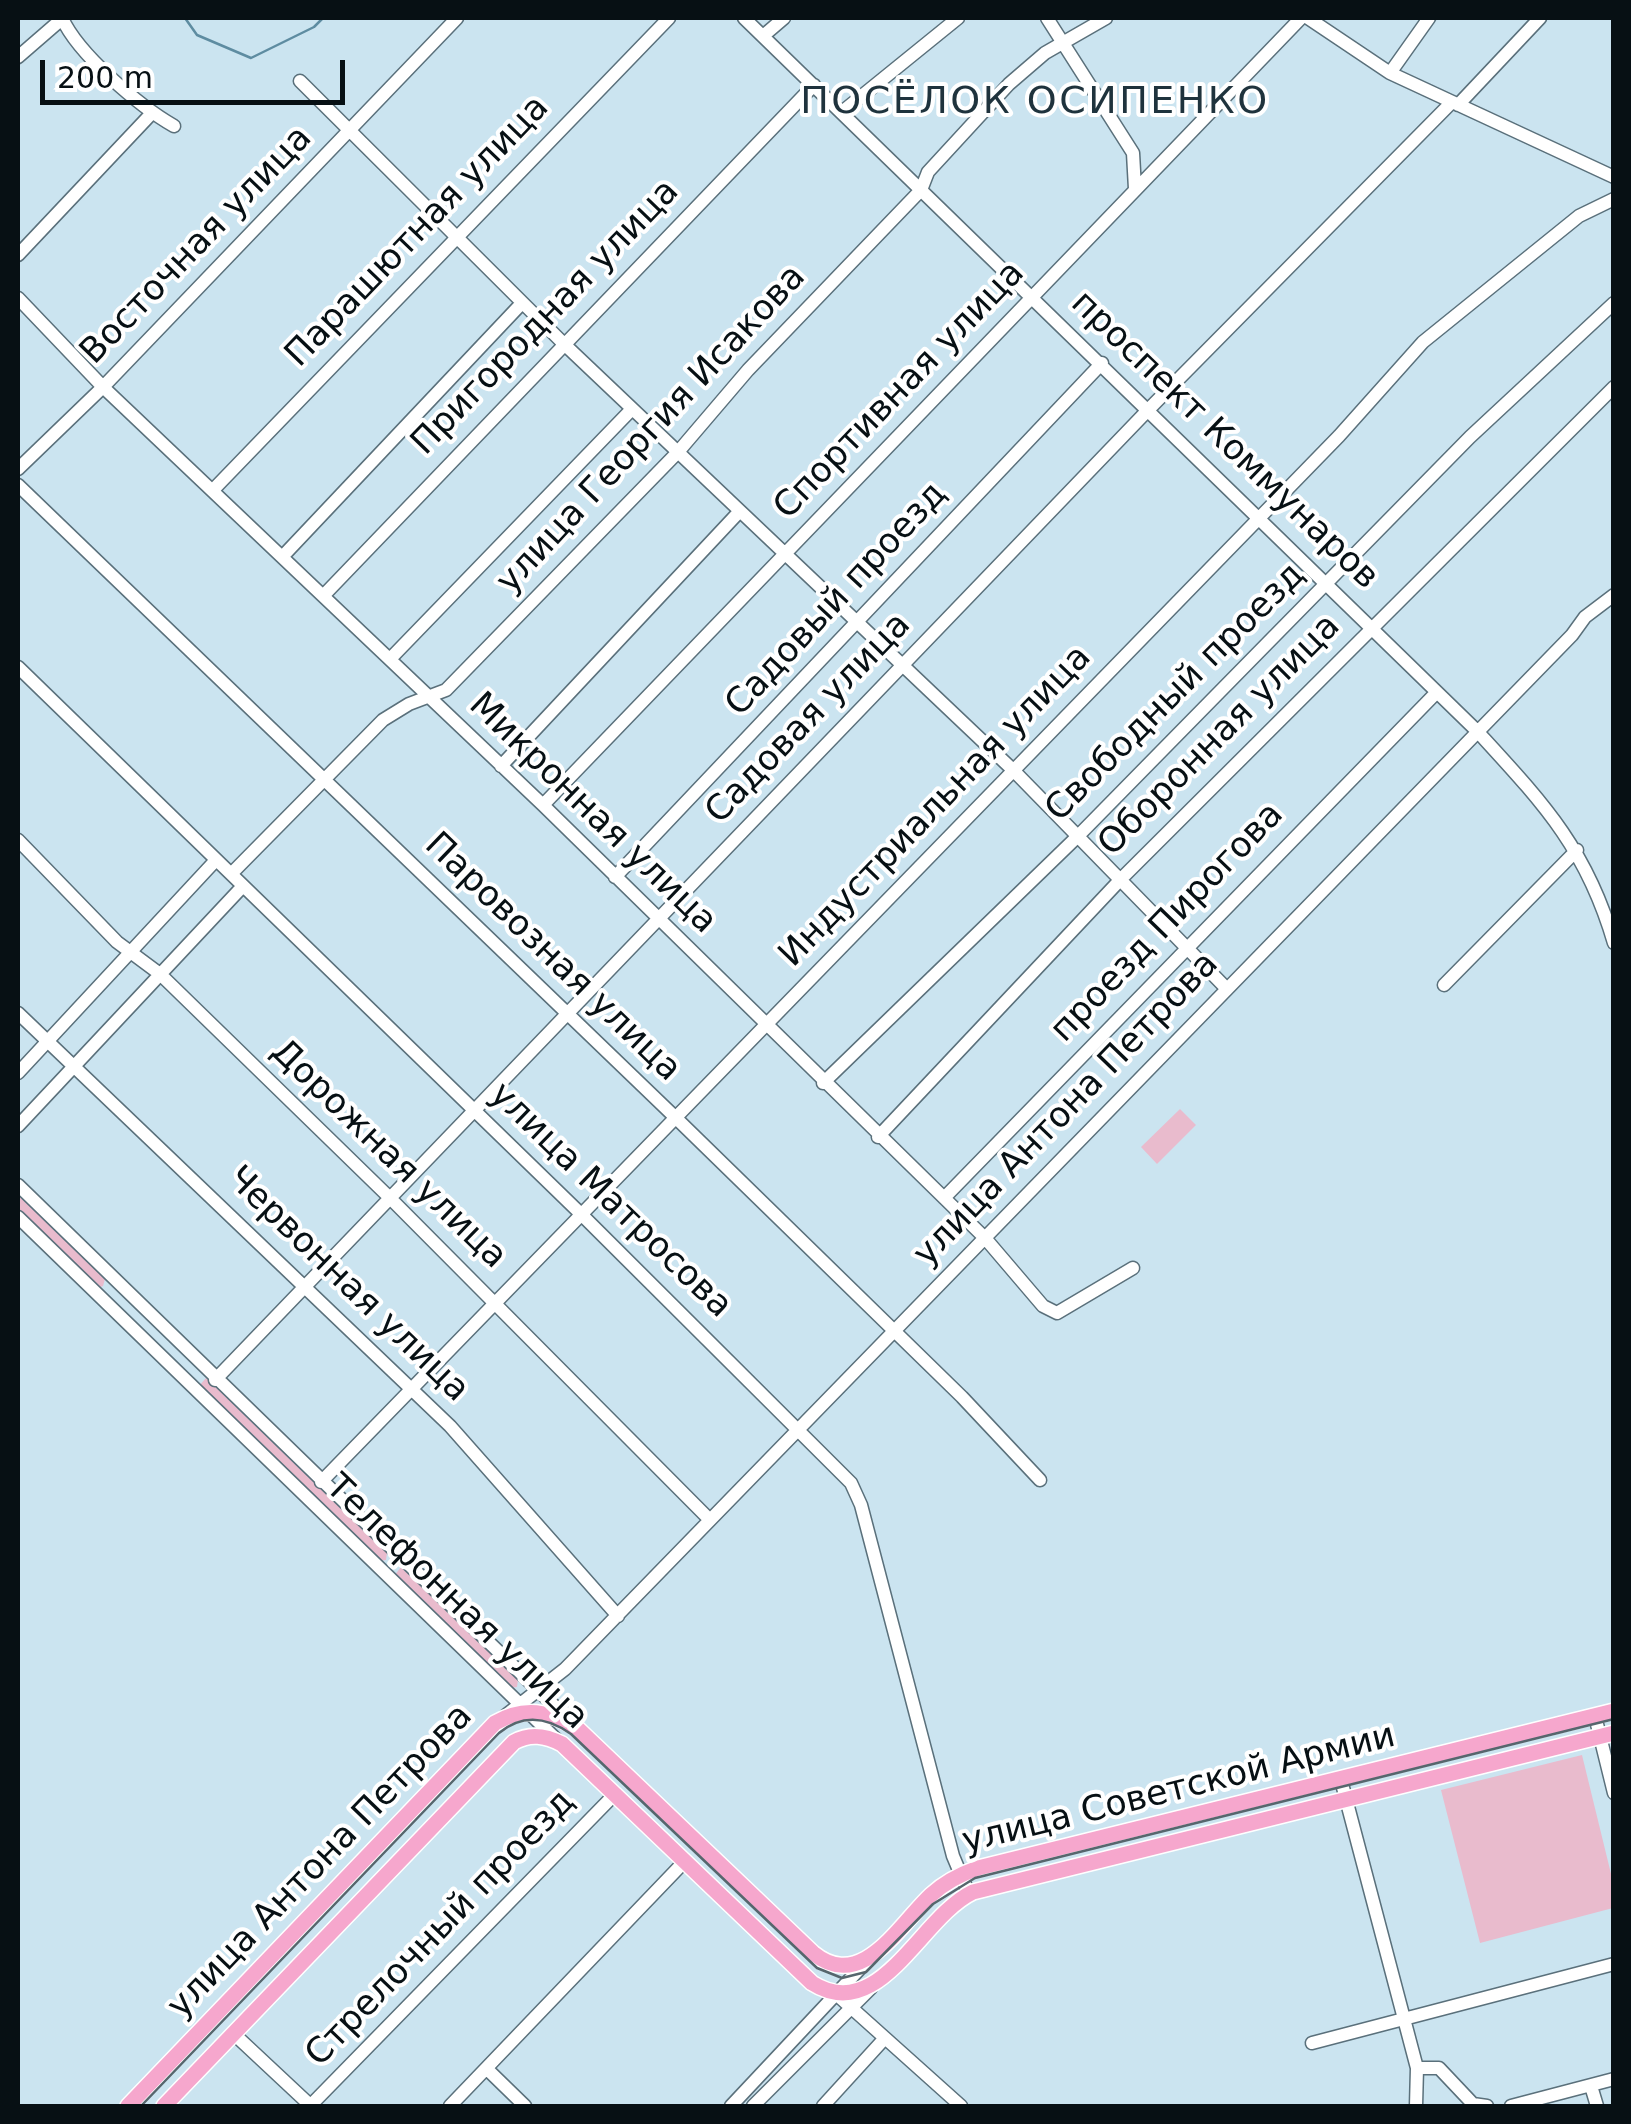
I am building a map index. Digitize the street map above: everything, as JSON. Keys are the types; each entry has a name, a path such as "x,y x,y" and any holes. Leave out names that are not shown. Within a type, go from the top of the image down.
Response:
{"main road":[{"name":"улица Антона Петрова","path":"128,2106 495,1723 532,1706"},
{"name":"Телефонная улица","path":"532,1706 577,1728 813,1953 832,1964"},
{"name":"улица Советской Армии","path":"868,1960 932,1894 959,1875 1614,1711"},
{"name":"улица Советской Армии","path":"847,1994 871,1988 949,1907 968,1894 1607,1735"},
{"path":"514,1742 539,1736 562,1744"},
{"name":"улица Антона Петрова","path":"164,2106 514,1742"},
{"name":"Телефонная улица","path":"562,1744 812,1982 847,1994"},
{"path":"832,1964 868,1960"}],"street":[{"path":"18,57 62,18 88,52 152,113 174,126"},
{"name":"Восточная улица","path":"18,469 103,387 457,18"},
{"name":"Парашютная улица","path":"213,490 668,18"},
{"name":"проспект Коммунаров","path":"744,18 1477,731 1533,792 1578,850 1614,944"},
{"path":"763,36 784,18"},
{"path":"842,112 958,18"},
{"path":"1047,18 1132,153 1135,188"},
{"name":"улица Георгия Исакова","path":"231,874 320,778 382,720 446,690 678,452 748,370 921,190 928,172 1009,84 1106,18"},
{"path":"1304,18 1390,73 1614,177"},
{"name":"Спортивная улица","path":"543,805 991,336 1033,298 1135,188 1304,18"},
{"path":"1390,73 1429,18"},
{"name":"Садовая улица","path":"215,1380 1148,410 1540,18"},
{"path":"300,81 522,303 900,667 1013,770 1226,989"},
{"name":"Пригородная улица","path":"324,595 814,85"},
{"path":"18,255 152,113"},
{"name":"Индустриальная улица","path":"321,1482 677,1119 1423,342 1579,216 1614,200"},
{"name":"Микронная улица","path":"18,298 103,387 543,805 822,1083 986,1238 1043,1306 1058,1313 1133,1268"},
{"path":"283,556 522,303"},
{"name":"Свободный проезд","path":"822,1083 1078,836 1470,437 1614,303"},
{"name":"Садовый проезд","path":"616,877 1102,364"},
{"name":"Оборонная улица","path":"878,1137 1121,879 1614,387"},
{"path":"390,659 632,409"},
{"name":"Паровозная улица","path":"18,485 677,1119 1040,1480"},
{"path":"501,766 739,512"},
{"name":"улица Антона Петрова","path":"514,1742 532,1706 565,1670 1586,617 1614,595"},
{"name":"улица Матросова","path":"18,668 582,1215 850,1483 861,1506 959,1875 968,1894"},
{"name":"проезд Пирогова","path":"944,1198 1437,692"},
{"name":"Дорожная улица","path":"18,840 117,942 132,949 160,974 390,1198 710,1520"},
{"path":"1444,985 1578,850"},
{"path":"18,1073 216,860"},
{"path":"18,1126 244,886"},
{"name":"Червонная улица","path":"18,1013 450,1426 618,1616"},
{"name":"Телефонная улица","path":"18,1185 321,1482 532,1706 562,1744"},
{"name":"Телефонная улица","path":"18,1217 532,1706"},
{"path":"1595,1716 1607,1735 1614,1793"},
{"path":"1342,1780 1417,2068 1416,2106"},
{"name":"Стрелочный проезд","path":"310,2106 614,1795"},
{"path":"1181,1818 1185,1838"},
{"path":"450,2106 684,1862"},
{"name":"улица Советской Армии","path":"753,2106 847,1994 868,1960"},
{"path":"832,1964 847,1994"},
{"path":"1312,2042 1614,1964"},
{"name":"Телефонная улица","path":"847,1994 885,2038 961,2106"},
{"name":"улица Советской Армии","path":"731,2106 847,1994"},
{"path":"234,2034 310,2106"},
{"path":"822,2106 885,2038"},
{"path":"1417,2068 1431,2066 1445,2071 1473,2104 1487,2106"},
{"path":"488,2070 525,2106"},
{"path":"1511,2106 1614,2079"},
{"path":"1591,2086 1597,2106"}],"shaded area":[{"path":"1180,1109 1196,1125 1157,1164 1141,1147"},
{"path":"18,1195 105,1279 103,1286 98,1288 18,1210"},
{"path":"206,1378 387,1553 386,1560 380,1561 199,1386"},
{"path":"401,1567 518,1680 517,1687 511,1688 394,1576"},
{"path":"1582,1755 1613,1882 1613,1908 1480,1943 1441,1790"}],"waterway":[{"path":"185,18 197,35 251,58 314,27 323,18"}],"tram line":[{"path":"141,2106 499,1733 526,1720 544,1721 571,1734 817,1968 842,1978 866,1972 933,1904 975,1878 1614,1719"}],"district":[{"name":"ПОСЁЛОК ОСИПЕНКО","path":"1035,103"}]}
